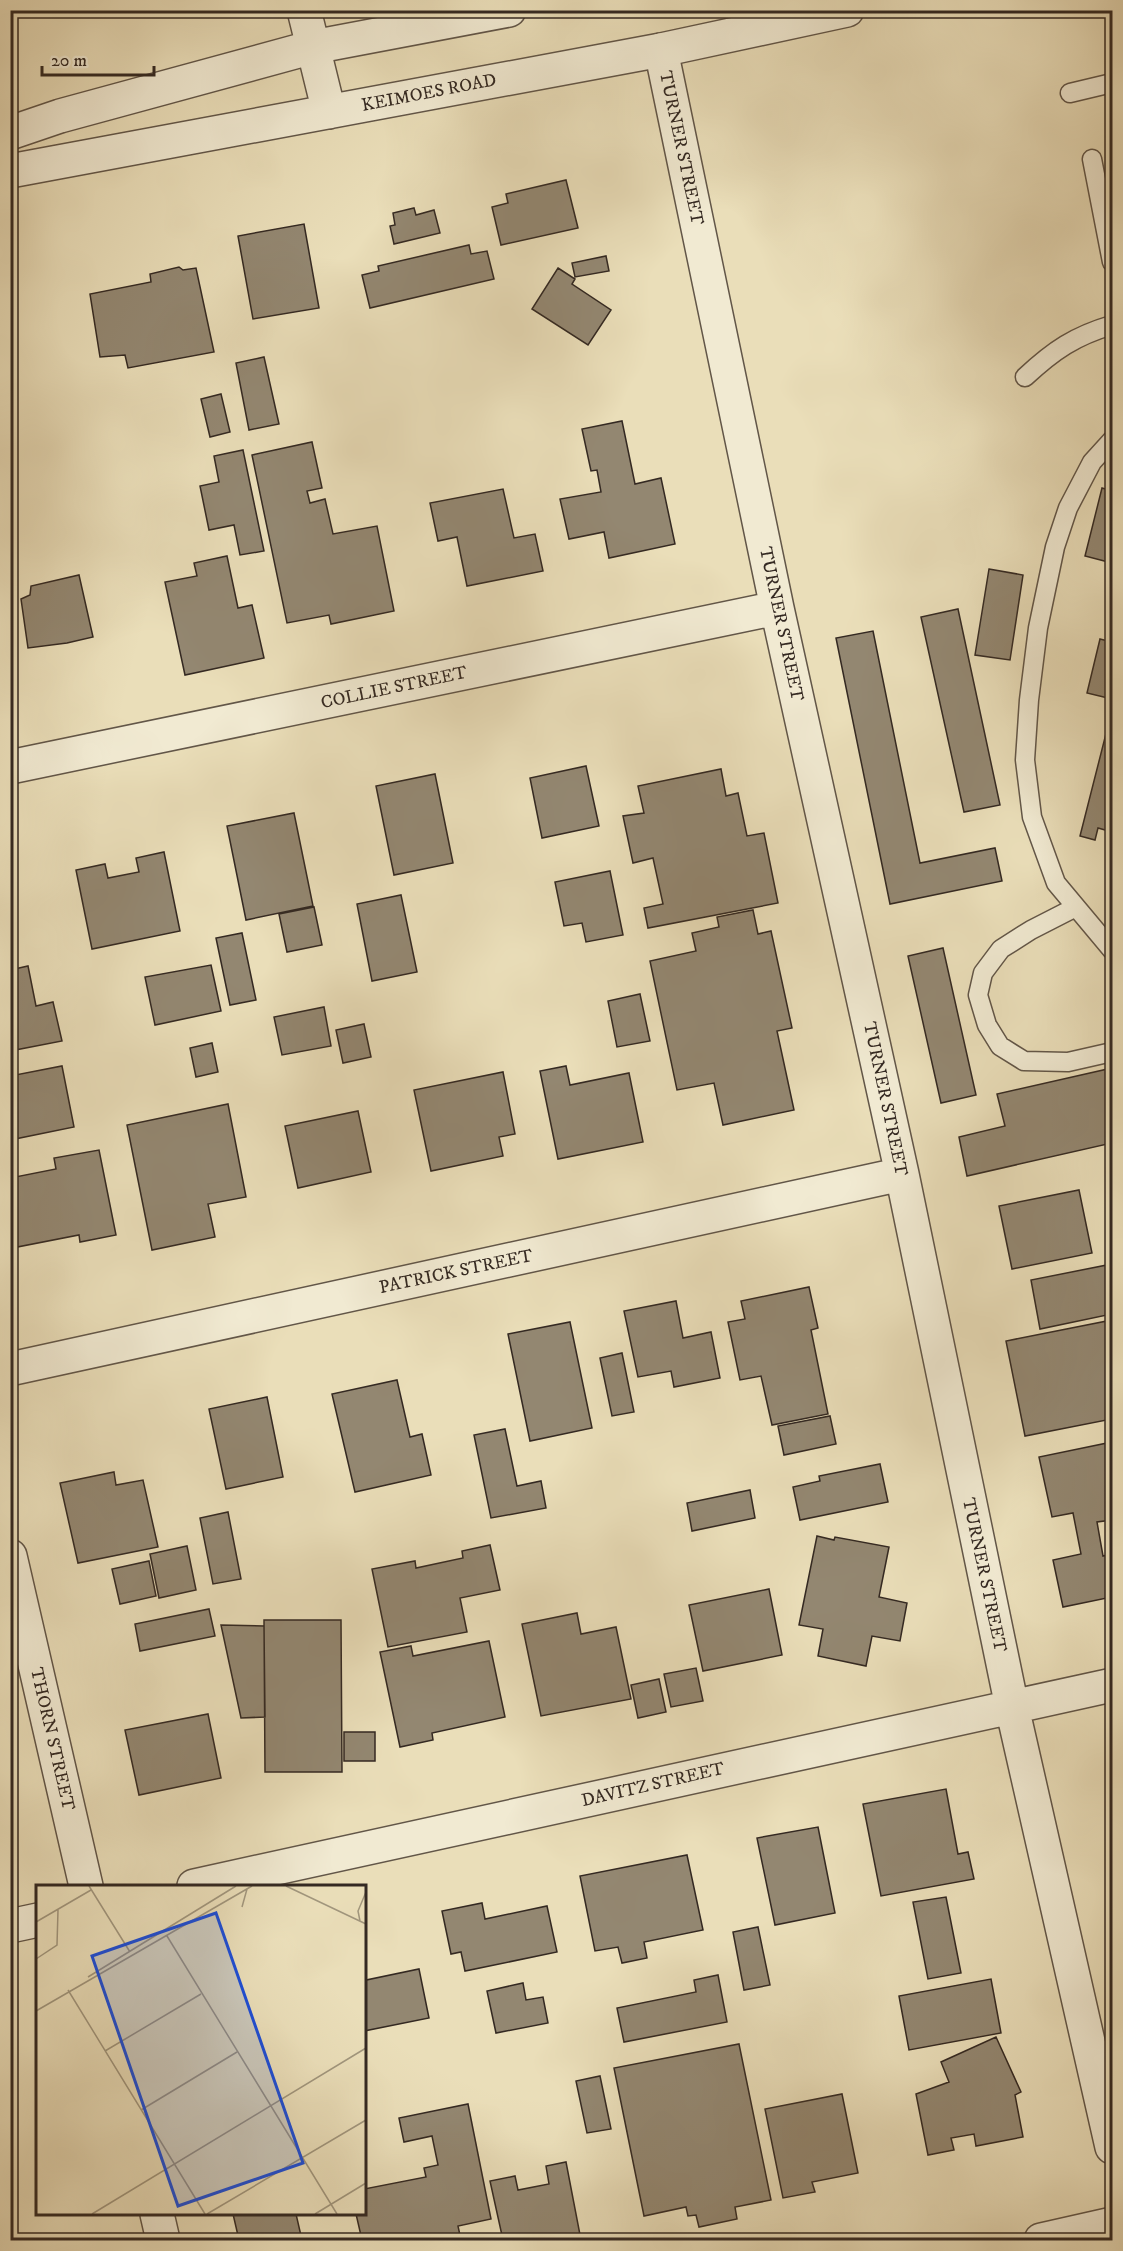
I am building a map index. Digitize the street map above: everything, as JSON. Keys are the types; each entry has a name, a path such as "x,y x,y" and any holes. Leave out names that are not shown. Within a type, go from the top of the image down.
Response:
{"street":[{"path":"304,10 329,112"},
{"path":"10,133 60,116 313,47 509,10"},
{"name":"KEIMOES ROAD","path":"10,171 661,50 847,10"},
{"name":"TURNER STREET","path":"661,50 777,608 902,1174 1012,1707 1113,2147"},
{"name":"COLLIE STREET","path":"10,767 777,608"},
{"name":"PATRICK STREET","path":"10,1369 902,1174"},
{"name":"THORN STREET","path":"10,1556 86,1885"},
{"name":"DAVITZ STREET","path":"203,1885 772,1758 1113,1685"},
{"path":"10,1926 36,1920"},
{"path":"157,2215 163,2241"},
{"path":"1041,2241 1113,2224"}],"lane":[{"path":"1070,93 1113,83"},
{"path":"1092,159 1113,262"},
{"path":"1025,377 1070,341 1113,325"},
{"path":"1113,440 1092,462 1068,508 1055,547 1038,628 1029,700 1025,760 1032,817 1056,883 1113,950"},
{"path":"1076,907 1031,930 1001,949 983,973 978,995 987,1025 1000,1046 1024,1061 1068,1062 1113,1052"}],"building":[{"path":"566,180 578,228 501,245 492,207 508,203 506,194"},
{"path":"414,208 416,215 434,210 440,233 394,244 390,226 395,225 393,213"},
{"path":"304,224 319,308 253,319 238,236"},
{"path":"469,245 471,254 487,251 494,279 370,308 362,275 379,271 378,266"},
{"path":"606,256 609,271 575,277 572,263"},
{"path":"179,267 183,270 196,268 214,352 128,368 125,355 100,357 90,294 151,282 150,274"},
{"path":"558,268 575,279 572,284 611,310 588,345 532,309"},
{"path":"264,357 279,424 249,430 236,363"},
{"path":"221,394 230,432 210,437 201,399"},
{"path":"622,421 635,484 661,478 675,544 609,558 604,532 569,539 560,499 601,492 597,470 591,471 582,429"},
{"path":"312,442 322,488 307,491 310,503 325,499 333,534 377,526 394,611 331,624 329,615 287,623 252,455"},
{"path":"243,450 264,551 240,555 234,525 209,530 200,486 219,482 214,456"},
{"path":"1102,488 1112,491 1112,563 1085,556"},
{"path":"503,489 514,538 535,534 543,571 467,586 457,537 438,541 430,503"},
{"path":"227,556 238,608 252,605 264,658 185,675 165,582 197,576 194,563"},
{"path":"989,569 1023,575 1010,660 975,655"},
{"path":"79,575 93,637 28,648 21,599 30,595 31,586"},
{"path":"958,609 1000,805 964,812 921,617"},
{"path":"873,631 920,863 995,848 1002,881 890,904 836,638"},
{"path":"1100,639 1112,642 1112,699 1087,693"},
{"path":"1112,710 1112,832 1098,828 1095,840 1080,836"},
{"path":"586,766 599,826 542,838 530,778"},
{"path":"721,769 726,796 738,793 747,836 764,833 778,903 648,928 644,908 663,904 653,858 633,863 623,816 644,813 638,786"},
{"path":"435,774 453,863 394,875 376,786"},
{"path":"294,813 313,906 246,920 227,826"},
{"path":"164,852 180,931 92,949 76,870 105,864 108,878 139,872 136,858"},
{"path":"610,871 623,935 586,942 582,923 564,926 555,882"},
{"path":"401,895 417,972 372,981 357,904"},
{"path":"314,907 322,945 287,952 279,914"},
{"path":"753,910 758,934 771,931 792,1028 777,1031 794,1110 723,1125 714,1083 677,1090 650,961 696,951 692,933 719,927 717,917"},
{"path":"242,933 256,1000 230,1005 216,938"},
{"path":"943,948 976,1095 941,1103 908,956"},
{"path":"211,965 221,1011 155,1025 145,977"},
{"path":"28,966 36,1006 53,1002 62,1041 10,1051 10,970"},
{"path":"640,994 650,1041 617,1047 608,1001"},
{"path":"324,1007 331,1046 282,1055 274,1017"},
{"path":"364,1024 371,1057 343,1063 336,1030"},
{"path":"212,1043 218,1072 196,1077 190,1048"},
{"path":"62,1066 74,1127 10,1140 10,1076"},
{"path":"566,1066 570,1085 629,1073 643,1142 558,1159 540,1071"},
{"path":"1112,1068 1112,1143 967,1176 959,1137 1005,1126 997,1094"},
{"path":"503,1072 515,1134 499,1137 503,1156 431,1171 414,1090"},
{"path":"228,1104 246,1197 208,1204 215,1237 152,1250 127,1125"},
{"path":"358,1111 371,1172 298,1188 285,1126"},
{"path":"99,1150 116,1235 80,1242 79,1235 12,1248 10,1178 56,1169 54,1158"},
{"path":"1079,1190 1092,1253 1012,1269 999,1206"},
{"path":"1112,1264 1112,1314 1040,1329 1031,1280"},
{"path":"809,1287 818,1328 811,1330 828,1414 772,1425 761,1376 740,1380 728,1322 745,1319 741,1301"},
{"path":"676,1301 683,1338 711,1332 720,1378 674,1387 671,1371 638,1377 624,1311"},
{"path":"1112,1320 1112,1419 1025,1436 1006,1341"},
{"path":"570,1322 592,1428 530,1441 508,1334"},
{"path":"622,1353 634,1412 612,1416 600,1358"},
{"path":"397,1380 410,1437 422,1434 431,1475 355,1492 332,1394"},
{"path":"267,1397 283,1477 226,1489 209,1409"},
{"path":"830,1416 836,1444 784,1455 778,1426"},
{"path":"505,1429 517,1486 541,1481 546,1508 491,1518 474,1435"},
{"path":"1112,1442 1112,1520 1097,1522 1103,1556 1112,1554 1112,1597 1063,1607 1053,1560 1081,1554 1073,1513 1052,1517 1039,1457"},
{"path":"880,1464 888,1502 800,1520 793,1487 820,1481 819,1476"},
{"path":"114,1472 116,1485 143,1480 158,1547 78,1563 60,1483"},
{"path":"750,1490 755,1518 692,1531 687,1503"},
{"path":"228,1512 241,1579 213,1584 200,1518"},
{"path":"817,1536 889,1547 879,1597 907,1603 900,1641 872,1636 866,1666 818,1656 823,1629 799,1625"},
{"path":"490,1545 500,1590 460,1598 467,1632 388,1647 372,1569 415,1561 416,1568 463,1558 462,1551"},
{"path":"187,1546 196,1590 159,1598 150,1554"},
{"path":"149,1561 156,1596 120,1604 112,1569"},
{"path":"769,1589 782,1655 703,1671 689,1605"},
{"path":"209,1609 215,1636 140,1651 135,1624"},
{"path":"577,1613 581,1634 616,1627 631,1699 541,1716 522,1624"},
{"path":"264,1620 341,1620 342,1772 265,1772"},
{"path":"221,1625 264,1626 265,1717 241,1718"},
{"path":"489,1641 505,1717 432,1733 433,1740 400,1747 380,1652 411,1646 413,1656"},
{"path":"696,1668 703,1701 671,1707 664,1674"},
{"path":"659,1679 666,1712 638,1718 631,1685"},
{"path":"208,1714 221,1778 139,1795 125,1730"},
{"path":"344,1732 375,1732 375,1761 344,1761"},
{"path":"946,1789 958,1854 968,1852 974,1879 881,1896 863,1804"},
{"path":"818,1827 835,1913 775,1925 757,1838"},
{"path":"687,1855 703,1930 644,1942 647,1958 622,1963 618,1947 595,1951 580,1876"},
{"path":"946,1897 961,1973 928,1979 913,1902"},
{"path":"482,1903 485,1919 547,1906 557,1952 465,1971 461,1952 451,1954 442,1911"},
{"path":"758,1927 770,1985 744,1990 733,1932"},
{"path":"419,1969 429,2018 366,2031 366,1980"},
{"path":"718,1975 727,2022 624,2042 617,2008 696,1992 694,1980"},
{"path":"991,1979 1001,2033 909,2050 899,1996"},
{"path":"523,1983 526,2000 543,1997 548,2023 496,2033 487,1991"},
{"path":"996,2037 1021,2092 1015,2095 1023,2137 976,2146 974,2134 951,2138 954,2150 928,2155 916,2094 949,2082 941,2062"},
{"path":"739,2044 771,2200 735,2207 737,2219 699,2227 696,2215 688,2216 686,2207 644,2216 614,2068"},
{"path":"600,2076 611,2129 587,2133 576,2081"},
{"path":"842,2094 858,2173 812,2182 815,2192 783,2198 765,2109"},
{"path":"468,2104 491,2219 458,2226 461,2240 362,2240 356,2215 366,2215 366,2189 426,2177 424,2168 438,2165 432,2136 404,2142 399,2118"},
{"path":"566,2162 581,2240 503,2240 490,2181 515,2176 518,2190 549,2184 546,2166"},
{"path":"233,2215 296,2215 302,2240 239,2240"}]}
